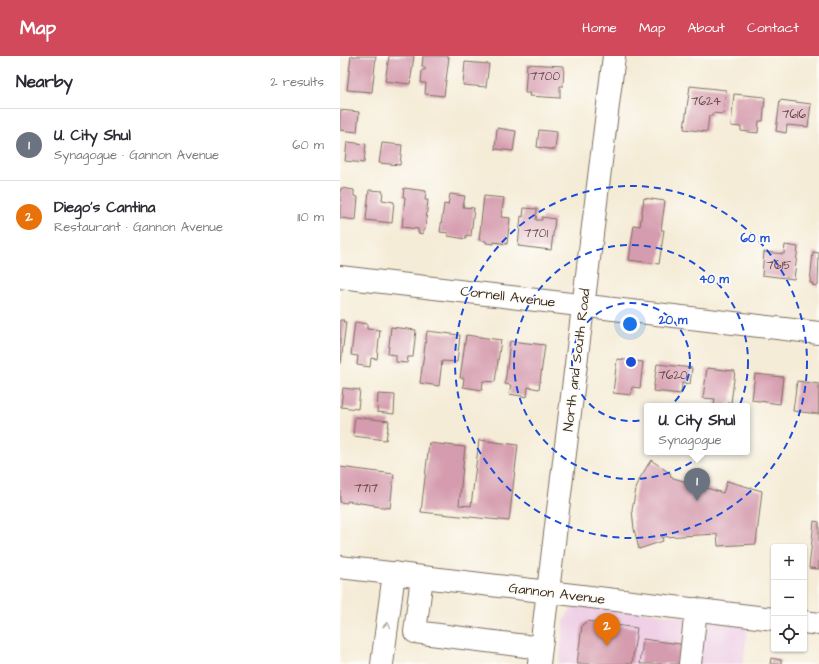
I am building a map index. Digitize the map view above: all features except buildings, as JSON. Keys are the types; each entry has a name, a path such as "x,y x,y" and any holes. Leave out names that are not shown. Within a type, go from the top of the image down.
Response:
{"street":[{"name":"North and South Road","path":"540,656 614,56"},
{"name":"Cornell Avenue","path":"340,277 819,333"},
{"name":"Gannon Avenue","path":"340,567 771,618"},
{"path":"382,664 394,573"},
{"path":"422,577 415,632 540,656"},
{"path":"690,664 696,609"},
{"path":"807,622 819,624"}],"shaded area":[{"path":"587,604 748,626 743,664 559,664 564,622 568,613 573,607"}],"place":[{"name":"U. City Shul","path":"697,501"},
{"name":"Diego’s Cantina","path":"607,646"}]}
